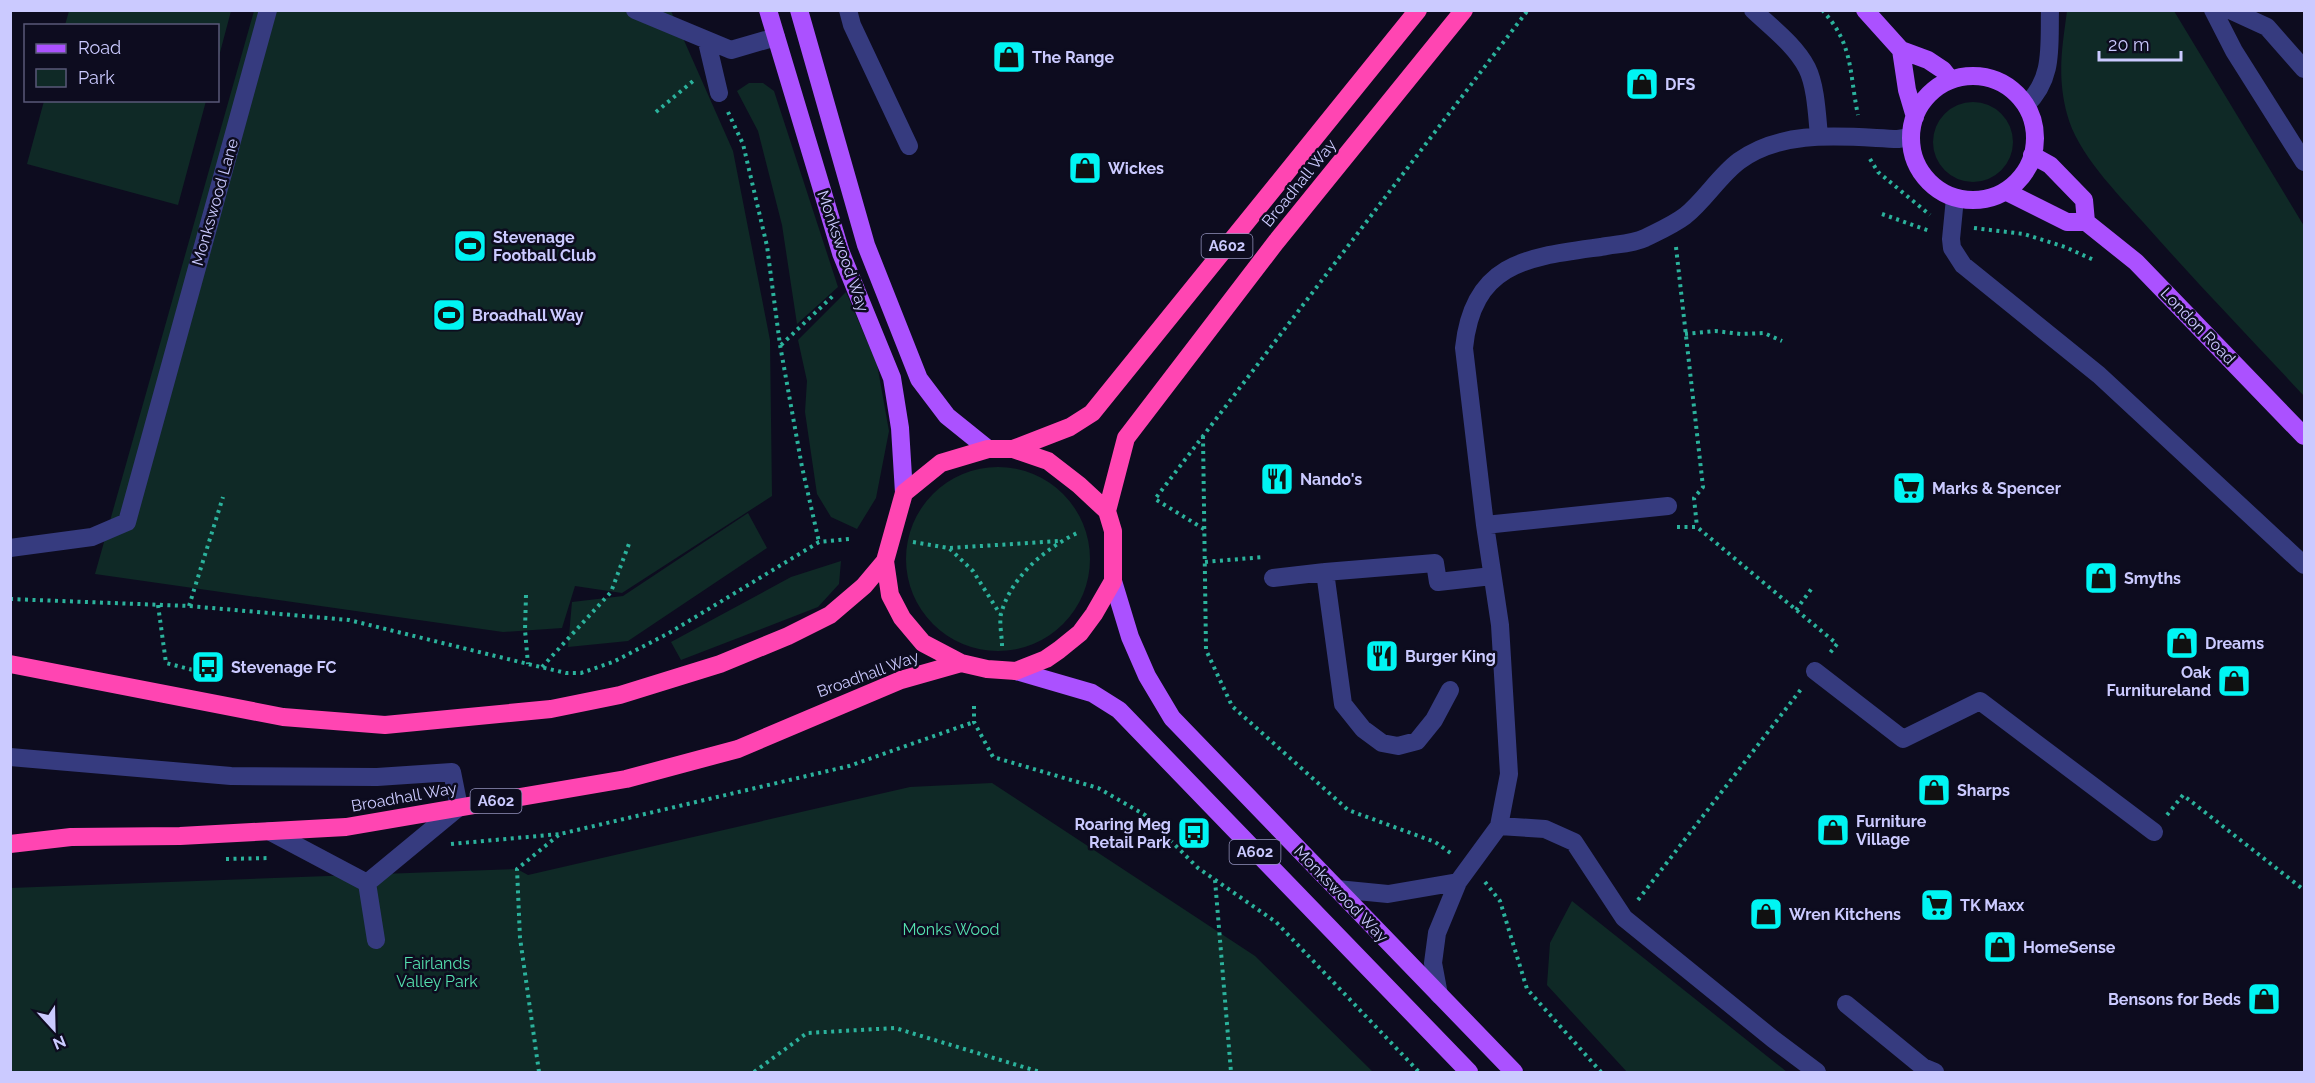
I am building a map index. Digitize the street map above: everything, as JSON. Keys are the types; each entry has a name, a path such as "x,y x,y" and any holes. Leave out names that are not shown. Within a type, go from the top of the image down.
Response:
{"highway":[{"name":"Broadhall Way","path":"1012,449 1070,427 1092,413 1418,10"},
{"name":"Broadhall Way","path":"1107,511 1126,438 1276,242 1464,10"},
{"path":"988,449 1012,449 1048,461 1107,511 1113,531 1113,582 1094,614 1080,633 1046,659 1016,671 987,669 962,663 923,643 903,618 890,595 885,561 904,493 941,463 988,449"},
{"path":"10,664 283,717 385,725 551,709 631,692 720,664 788,636 830,615 864,586 885,561"},
{"name":"Broadhall Way","path":"10,843 71,837 180,836 346,827 626,779 738,749 901,680 962,663"}],"main road":[{"name":"Monkswood Way","path":"768,10 841,253 891,378 900,428 904,493"},
{"name":"Monkswood Way","path":"799,10 866,245 919,379 947,416 988,449"},
{"path":"1865,10 1901,50 1928,60 1943,70 1950,79"},
{"path":"1901,50 1907,90 1915,117"},
{"path":"1975,76 1996,80 2015,92 2026,105 2034,125 2034,146 2028,167 2005,191 1994,196 1972,200 1944,194 1925,177 1914,158 1911,137 1915,117 1923,101 1950,79 1975,76"},
{"path":"2032,155 2050,165 2084,200 2085,222"},
{"name":"London Road","path":"2005,191 2067,222 2085,222 2136,262 2304,436"},
{"name":"Monkswood Way","path":"1113,582 1130,637 1142,666 1172,718 1514,1072"},
{"name":"Monkswood Way","path":"1016,671 1092,693 1119,710 1469,1072"}],"street":[{"name":"Monkswood Lane","path":"10,548 92,537 127,522 268,10"},
{"path":"635,10 707,42 731,50 776,38"},
{"path":"848,10 852,25 909,146"},
{"path":"1753,10 1788,42 1808,69 1816,106 1819,136"},
{"path":"2026,105 2043,84 2048,66 2050,10"},
{"path":"2213,10 2234,51 2304,162"},
{"path":"2230,10 2267,27 2304,69"},
{"path":"707,42 719,93"},
{"path":"1439,995 1433,963 1437,933 1458,882 1499,826 1509,774 1500,625 1485,525 1464,348 1467,323 1478,299 1497,276 1518,262 1638,241 1665,228 1685,215 1738,161 1764,147 1819,136 1898,139 1911,137"},
{"path":"1955,198 1952,248 1963,265 2100,375 2304,565"},
{"path":"1485,525 1668,506"},
{"path":"1273,578 1435,563 1438,582 1492,576"},
{"path":"1325,572 1343,704 1363,729 1382,742 1398,747 1417,741 1434,720 1450,690"},
{"path":"1815,671 1903,739 1980,701 2154,832"},
{"path":"10,757 231,776 377,777 452,772 459,807 367,883"},
{"path":"1499,826 1545,829 1574,842 1624,918 1817,1072"},
{"path":"269,831 367,883"},
{"path":"1337,889 1388,894 1458,882"},
{"path":"367,883 376,940"},
{"path":"1846,1004 1923,1067 1935,1072"}],"path":[{"path":"1204,529 1155,499 1528,10"},
{"path":"656,112 713,67"},
{"path":"719,93 743,144 767,246 780,345 802,467 819,542"},
{"path":"1882,214 1951,239"},
{"path":"1624,918 1837,644 1697,526 1695,498 1703,487 1675,239 1665,228"},
{"path":"780,345 822,307"},
{"path":"1685,334 1715,331 1741,334 1764,333 1782,341"},
{"path":"1203,436 1206,650 1232,706 1348,810 1435,842 1471,866 1500,901 1527,989 1600,1072"},
{"path":"189,606 223,497"},
{"path":"1000,615 1017,579 1060,541 1079,532"},
{"path":"10,599 158,604 350,620 542,668 566,673 581,673 613,662 705,611 819,542 849,539"},
{"path":"542,668 611,592 630,541"},
{"path":"913,542 949,548 1060,541"},
{"path":"949,548 973,571 1000,615 1002,646"},
{"path":"1796,610 1812,588"},
{"path":"526,595 525,630 528,664"},
{"path":"158,604 166,663 201,672"},
{"path":"974,706 974,722 993,757 1098,788 1145,815 1198,868 1276,922 1419,1072"},
{"path":"409,848 560,834 849,766 974,722"},
{"path":"2154,832 2183,795 2304,890"},
{"path":"539,1072 520,938 517,869 560,834"},
{"path":"222,859 317,856"},
{"path":"1215,880 1231,1072"},
{"path":"754,1072 807,1033 895,1028 1040,1072"}],"green space":[{"path":"69,10 231,11 219,56 219,24 65,24"},
{"name":"Stevenage Football Club","path":"254,11 671,11 733,151 770,340 772,496 622,593 575,586 562,628 503,632 95,574"},
{"path":"2067,11 2174,11 2304,226 2304,396 2122,198 2099,172 2079,143 2067,114 2062,87 2061,62"},
{"path":"749,83 763,83 774,91 838,287 797,324 782,225 758,131 737,91"},
{"path":"44,102 206,102 178,205 27,164"},
{"path":"1965,102 1981,102 2002,113 2013,134 2013,150 2002,171 1981,182 1965,182 1951,176 1939,164 1933,150 1933,134 1939,120 1951,108"},
{"path":"846,292 877,364 889,431 876,498 857,529 831,517 817,494 805,412 807,381 798,340"},
{"path":"998,467 1016,468 1033,474 1049,482 1063,494 1075,508 1083,524 1089,541 1089,577 1083,594 1075,610 1063,624 1049,636 1033,644 1016,650 998,651 980,650 963,644 947,636 933,624 921,610 913,594 907,577 906,559 907,541 913,524 921,508 933,494 947,482 963,474 980,468"},
{"path":"748,513 767,548 628,641 568,647 572,602 623,596"},
{"path":"841,561 839,584 818,607 681,660 671,642 791,577"},
{"name":"Monks Wood","path":"992,783 1255,956 1373,1072 11,1072 10,888 517,869 528,875 910,787"},
{"path":"1572,901 1787,1072 1627,1072 1547,985 1550,943"}],"place":[{"name":"The Range","path":"1009,57"},
{"name":"DFS","path":"1642,84"},
{"name":"Wickes","path":"1085,168"},
{"name":"Stevenage Football Club","path":"470,246"},
{"name":"Broadhall Way","path":"449,315"},
{"name":"Nando's","path":"1277,479"},
{"name":"Marks & Spencer","path":"1909,488"},
{"name":"Smyths","path":"2101,578"},
{"name":"Dreams","path":"2182,643"},
{"name":"Burger King","path":"1382,656"},
{"name":"Stevenage FC","path":"208,667"},
{"name":"Oak Furnitureland","path":"2234,681"},
{"name":"Sharps","path":"1934,790"},
{"name":"Furniture Village","path":"1833,830"},
{"name":"Roaring Meg Retail Park","path":"1194,833"},
{"name":"TK Maxx","path":"1937,905"},
{"name":"Wren Kitchens","path":"1766,914"},
{"name":"HomeSense","path":"2000,947"},
{"name":"Bensons for Beds","path":"2264,999"}],"park label":[{"name":"Fairlands Valley Park","path":"437,972"}]}
